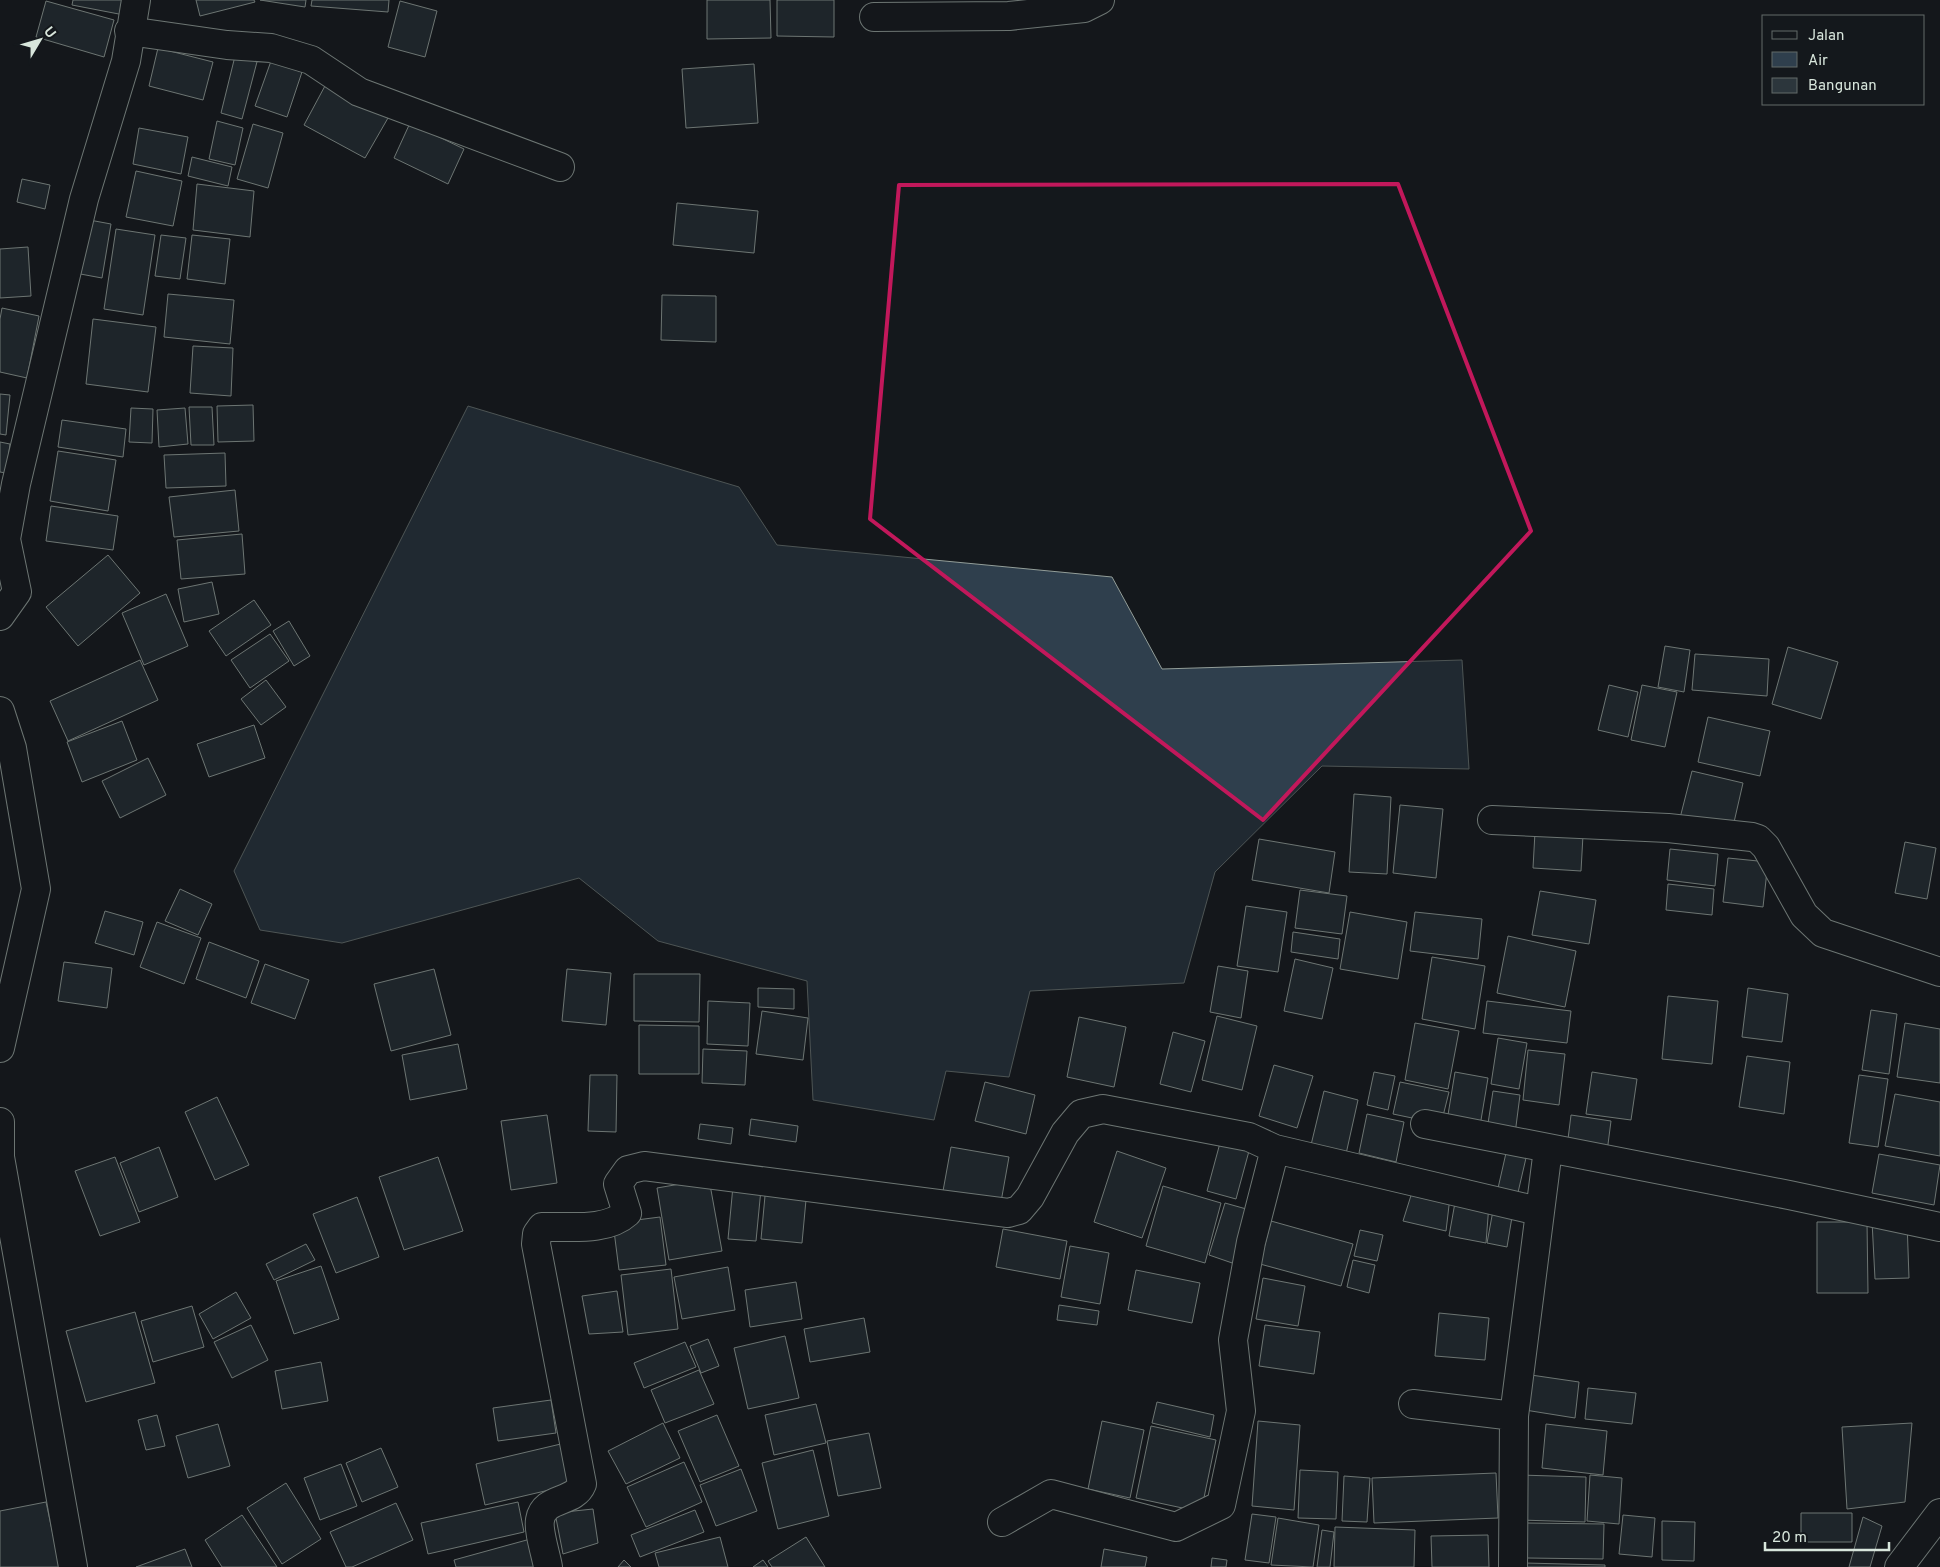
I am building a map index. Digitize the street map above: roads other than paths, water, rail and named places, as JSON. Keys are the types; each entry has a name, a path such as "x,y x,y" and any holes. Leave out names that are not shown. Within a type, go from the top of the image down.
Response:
{"street":[{"path":"0,616 17,592 6,538 16,484 84,199 126,61 129,31 136,0"},
{"path":"874,17 1009,16 1084,8 1100,0"},
{"path":"129,31 227,45 271,48 311,60 359,92 560,167"},
{"path":"0,712 12,748 36,889 0,1048"},
{"path":"1492,820 1668,828 1758,839 1766,847 1804,915 1823,933 1940,972"},
{"path":"548,1567 540,1520 545,1510 553,1502 573,1496 579,1491 582,1484 536,1244 537,1234 542,1227 609,1224 620,1219 627,1213 618,1184 628,1170 644,1166 1008,1213 1019,1210 1030,1197 1065,1133 1081,1114 1103,1109 1249,1137 1275,1149 1538,1210"},
{"path":"0,1122 0,1157 73,1567"},
{"path":"1425,1124 1940,1226"},
{"path":"1002,1522 1052,1494 1176,1527 1221,1505 1241,1412 1233,1340 1251,1242 1275,1149"},
{"path":"1513,1567 1514,1416 1538,1210 1548,1149"},
{"path":"1413,1404 1514,1416"},
{"path":"1899,1567 1940,1513"}],"water":[{"path":"468,406 739,487 777,545 1112,577 1162,669 1462,660 1469,769 1322,766 1215,872 1184,983 1030,991 1009,1077 946,1071 934,1120 813,1100 807,981 658,941 579,878 342,943 260,930 234,871"}]}
